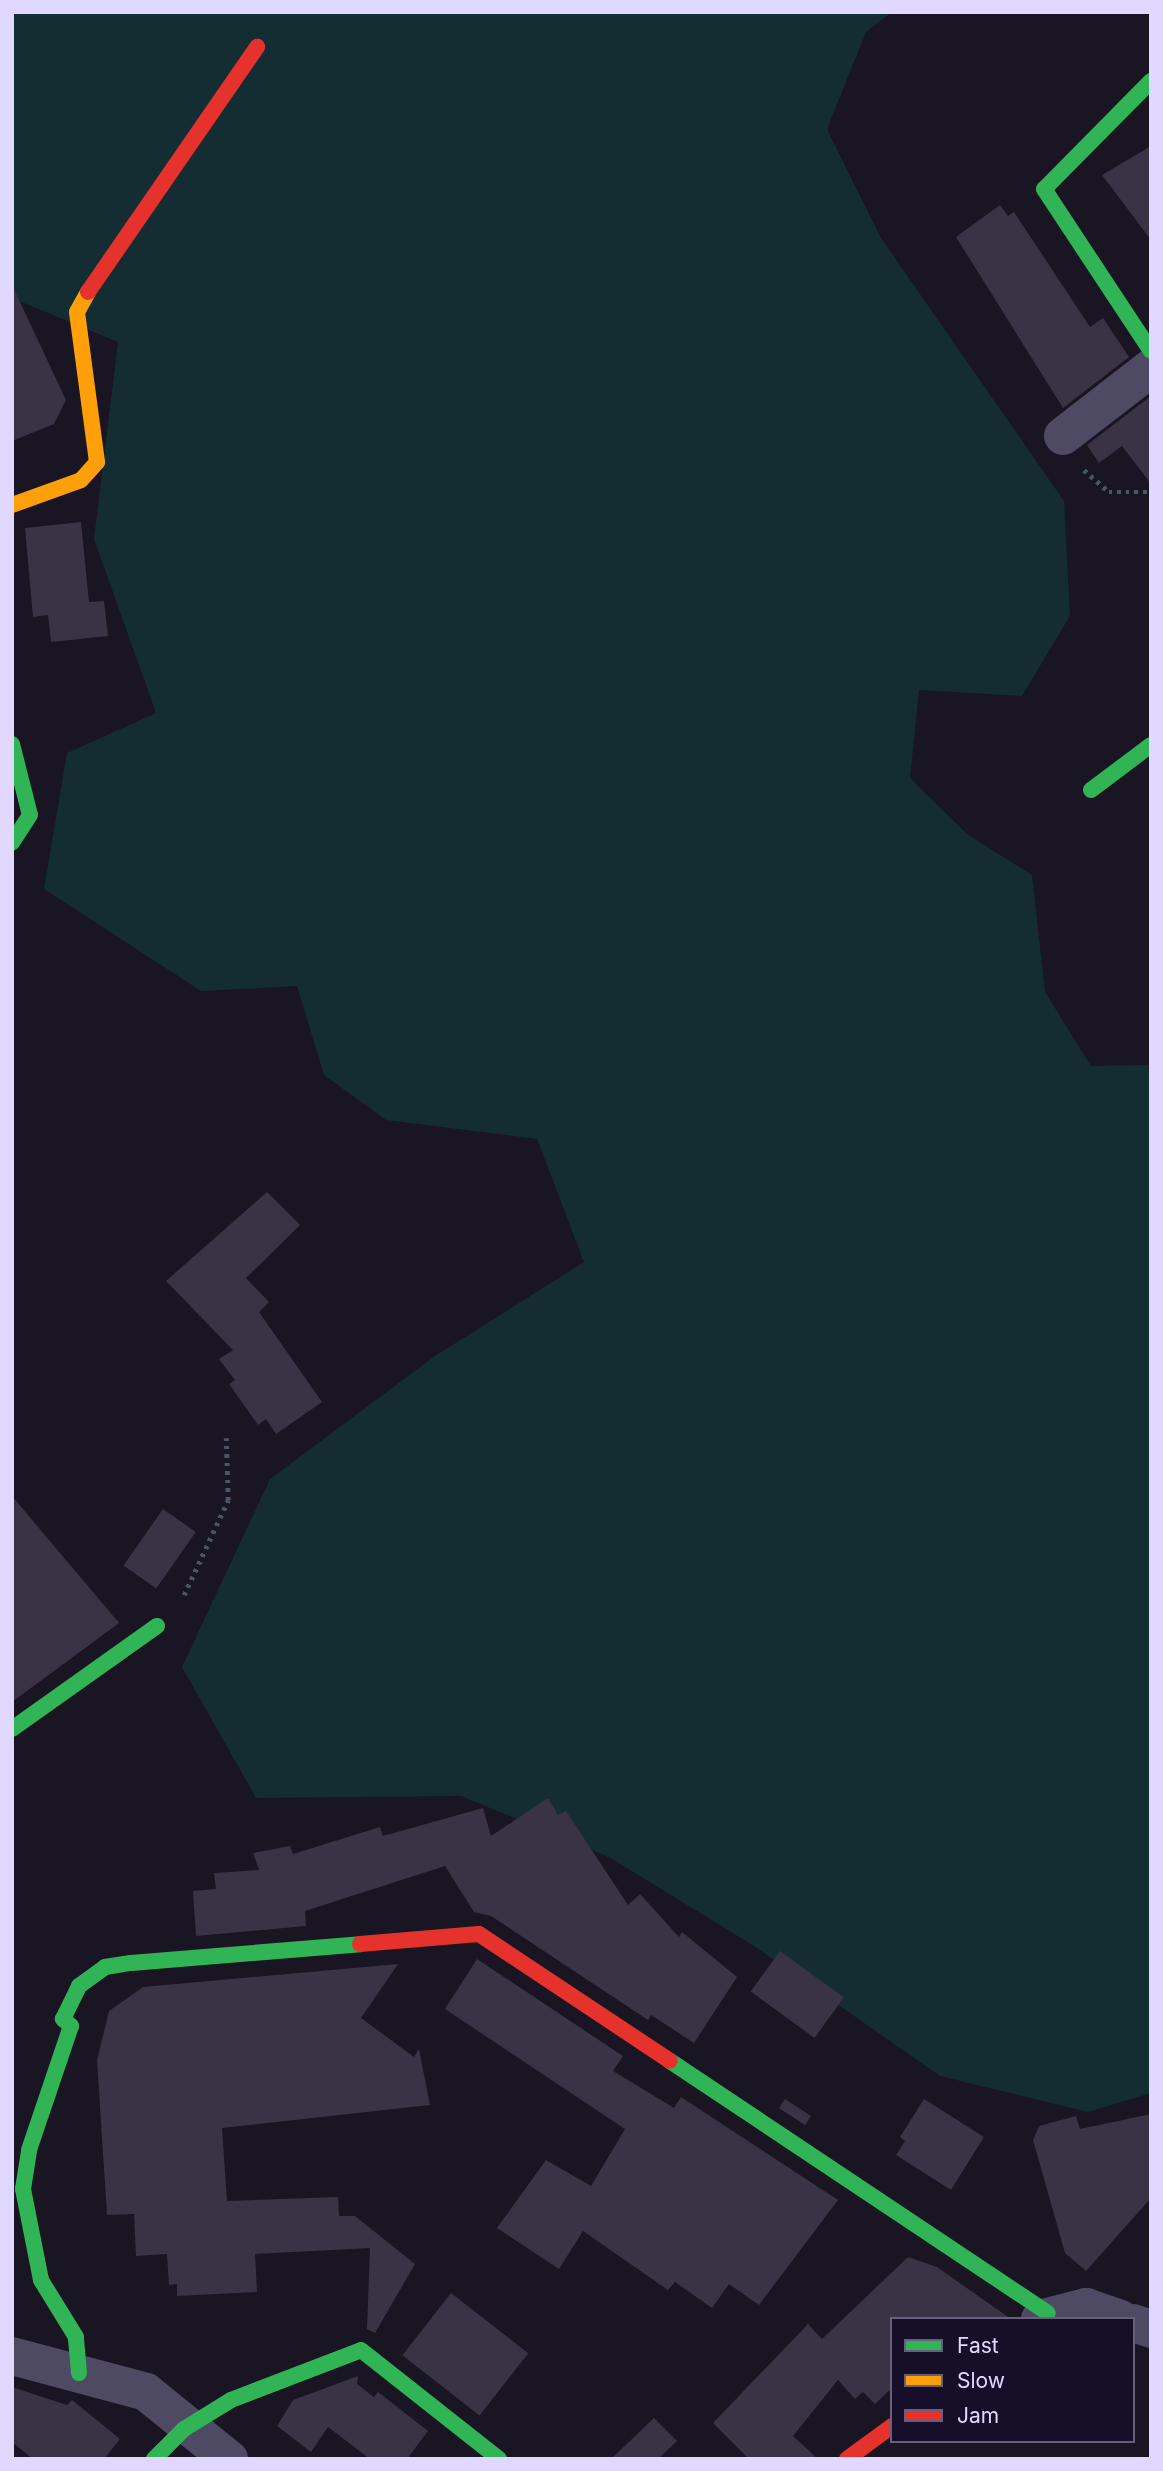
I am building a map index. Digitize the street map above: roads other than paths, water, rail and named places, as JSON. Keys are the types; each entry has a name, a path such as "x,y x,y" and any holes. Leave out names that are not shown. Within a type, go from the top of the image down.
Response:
{"street":[{"path":"12,505 81,480 97,462 74,327 77,312 101,267 257,47"},
{"path":"1151,81 1044,189 1151,351"},
{"path":"1063,436 1151,368"},
{"path":"12,744 30,815 12,843"},
{"path":"1091,790 1151,745"},
{"path":"12,1729 157,1626"},
{"path":"79,2374 76,2337 41,2280 23,2189 29,2150 71,2025 63,2019 79,1986 105,1967 131,1963 479,1934 1044,2316 1086,2307 1115,2317"},
{"path":"153,2459 184,2429 231,2400 362,2350 499,2459"},
{"path":"12,2356 146,2392 184,2429 229,2459"},
{"path":"847,2459 890,2427"}]}
